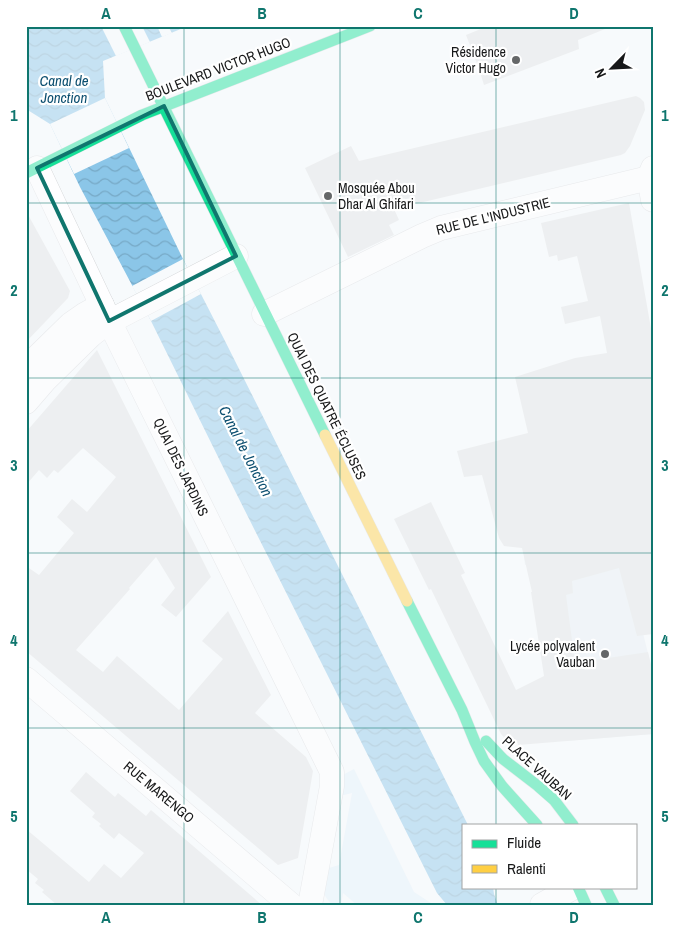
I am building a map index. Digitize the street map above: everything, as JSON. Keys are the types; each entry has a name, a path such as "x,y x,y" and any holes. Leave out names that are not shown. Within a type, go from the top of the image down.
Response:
{"main road":[{"name":"QUAI DES QUATRE ÉCLUSES","path":"124,26 264,314 462,710 474,742 495,776 536,824"},
{"name":"BOULEVARD VICTOR HUGO","path":"38,167 164,106 370,26"},
{"name":"PLACE VAUBAN","path":"462,710 494,751 554,800 571,824"},
{"path":"577,888 586,905"},
{"path":"606,888 614,905"}],"street":[{"name":"QUAI DES JARDINS","path":"38,167 105,313 332,772 332,786 310,905"},
{"name":"RUE DE L'INDUSTRIE","path":"264,314 440,228 651,182"},
{"path":"26,368 71,324 84,315 131,310 236,256"},
{"path":"26,402 91,334 105,313"},
{"name":"RUE MARENGO","path":"26,679 291,905"},
{"path":"532,905 540,888"},
{"path":"542,905 574,888"}],"highlighted area":[{"path":"164,106 236,256 109,321 37,168"}],"shaded area":[{"name":"Lycée polyvalent Vauban","path":"617,530 653,673 653,734 566,741 533,563 525,565 524,557"},
{"path":"354,769 414,892 434,905 357,905 343,893 341,905 333,905 326,897 322,885 322,870 339,865 352,793 336,797 339,777"}],"water":[{"name":"Canal de Jonction","path":"26,26 188,26 103,61 105,98 183,259 467,824 462,824 462,888 493,888 498,905 447,905 437,893 151,321 80,187 50,124 26,109"}],"pier":[{"path":"101,26 142,26 150,42 116,56"},
{"path":"157,26 168,26 172,33 162,37"},
{"path":"105,98 129,148 74,174 50,124"},
{"path":"183,259 201,294 151,321 132,286"}],"building":[{"name":"Résidence Victor Hugo","path":"488,26 610,27 578,40 579,49 484,85 466,35"},
{"path":"636,96 644,102 645,110 630,146 625,153 394,209 399,220 389,225 394,235 348,257 305,168 351,146 359,161"},
{"path":"629,203 653,340 653,634 637,636 619,568 572,581 573,593 566,595 575,663 648,652 653,673 653,734 518,745 518,743 510,744 501,734 431,589 429,590 394,519 431,502 465,573 461,575 516,690 544,676 532,592 522,548 504,546 499,538 482,475 464,477 457,451 528,433 515,377 575,358 607,353 600,316 565,324 561,307 588,301 577,256 558,261 557,255 549,257 541,223"},
{"path":"26,211 70,291 68,298 26,342"},
{"path":"97,350 211,577 176,617 161,605 175,588 156,557 76,650 103,672 117,656 179,710 223,659 202,641 228,611 271,695 255,713 306,757 313,771 298,858 278,865 26,651 26,566 39,575 74,533 57,517 72,499 87,512 116,477 83,448 58,473 54,470 47,478 39,470 26,485 26,432"},
{"path":"86,772 115,797 118,793 146,816 151,810 262,905 57,905 42,892 44,890 35,883 38,879 26,869 26,829 89,882 104,864 121,878 144,853 119,833 114,839 92,817 95,813 70,791"}],"traffic: fast":[{"path":"124,26 325,435"},
{"path":"26,173 142,115 370,26"},
{"path":"407,601 462,710 484,761 502,786 536,824"},
{"path":"486,741 503,759 554,800 572,824"},
{"path":"578,888 586,905"},
{"path":"606,888 614,905"}],"traffic: slow":[{"path":"325,435 407,601"}],"place":[{"name":"Résidence Victor Hugo","path":"516,60"},
{"name":"Mosquée Abou Dhar Al Ghifari","path":"328,196"},
{"name":"Lycée polyvalent Vauban","path":"605,654"}]}
